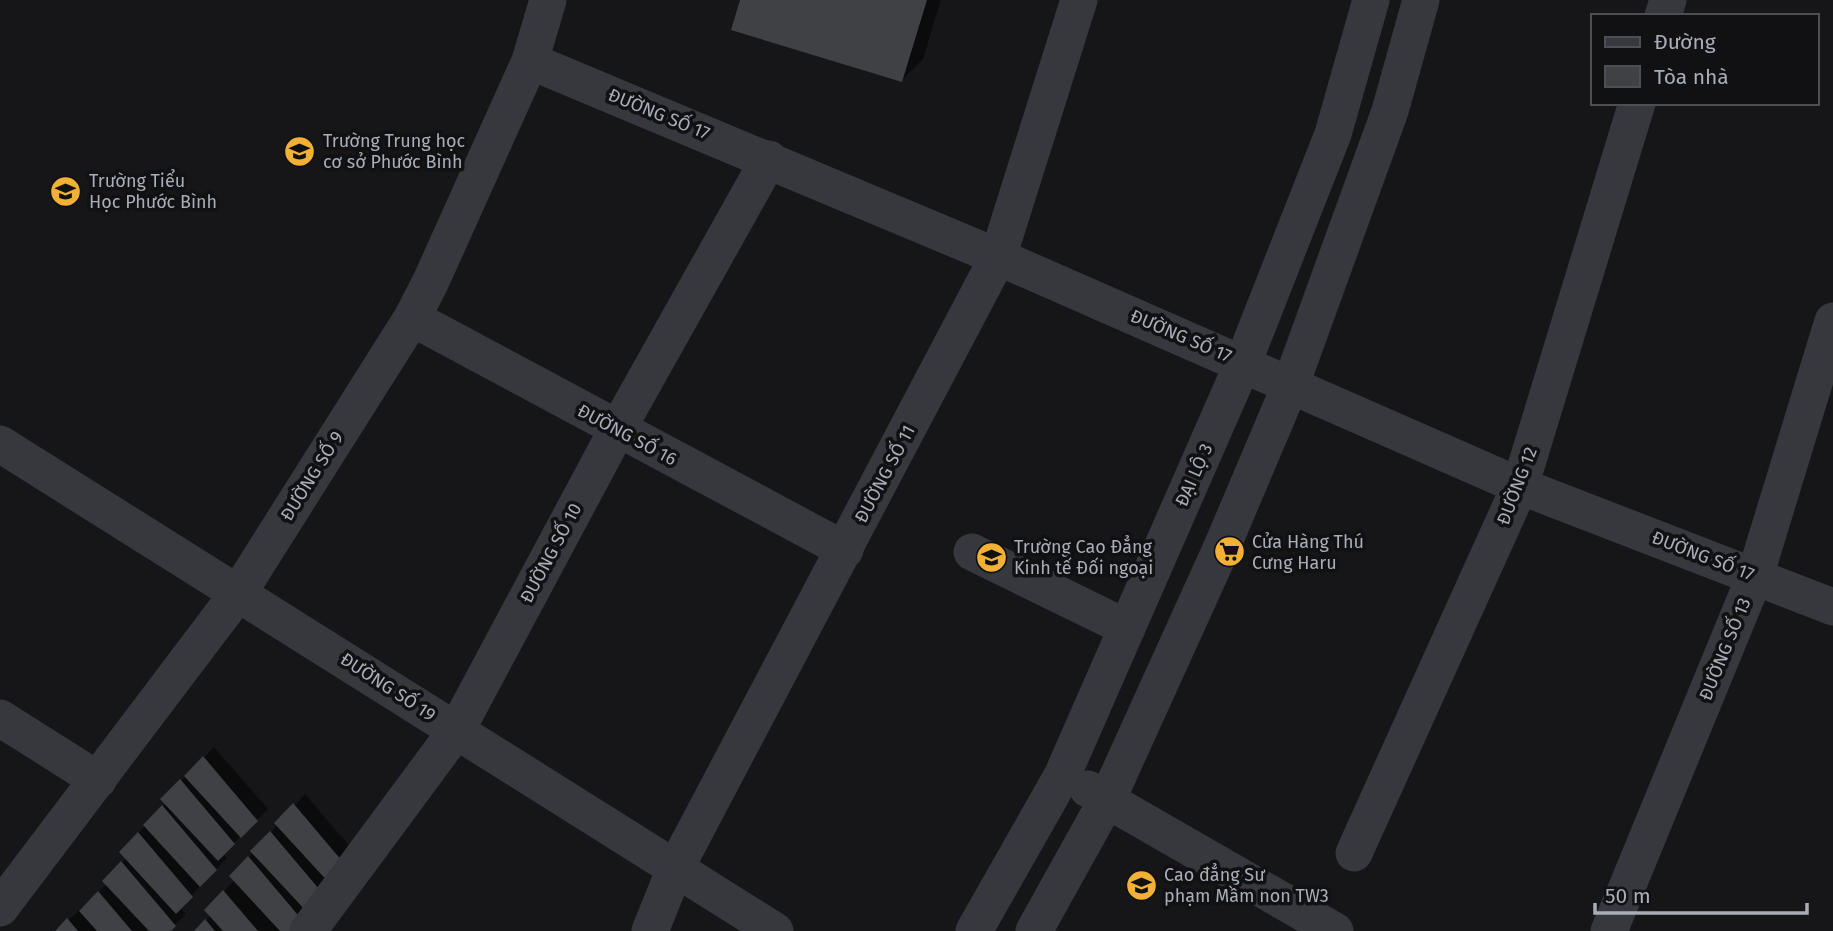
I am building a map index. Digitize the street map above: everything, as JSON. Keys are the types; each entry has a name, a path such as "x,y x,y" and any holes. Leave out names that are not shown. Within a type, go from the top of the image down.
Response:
{"street":[{"name":"ĐƯỜNG SỐ 9","path":"0,908 239,592 411,318 431,281 530,61 548,0"},
{"name":"ĐƯỜNG SỐ 11","path":"650,931 675,869 998,257 1079,0"},
{"name":"ĐẠI LỘ 3","path":"974,931 1062,776 1243,363 1333,134 1371,0"},
{"path":"1034,931 1108,798 1222,549 1291,384 1390,111 1421,0"},
{"name":"ĐƯỜNG SỐ 17","path":"530,61 998,257 1520,486 1833,607"},
{"name":"ĐƯỜNG 12","path":"1354,853 1520,486 1636,105"},
{"name":"ĐƯỜNG SỐ 10","path":"309,931 456,731 617,430 769,159"},
{"name":"ĐƯỜNG SỐ 16","path":"411,318 845,550"},
{"name":"ĐƯỜNG SỐ 13","path":"1609,931 1755,576 1833,321"},
{"name":"ĐƯỜNG SỐ 19","path":"0,444 775,931"},
{"path":"972,552 1127,628"},
{"path":"0,718 98,780"},
{"path":"1062,776 1108,798 1335,931"}],"building":[{"path":"740,0 927,0 902,82 731,30"},
{"path":"203,756 258,821 241,838 184,776"},
{"path":"180,779 235,844 218,861 160,799"},
{"path":"293,803 348,868 331,885 274,823"},
{"path":"162,805 217,870 200,887 143,825"},
{"path":"270,831 325,896 308,913 250,851"},
{"path":"138,832 193,897 176,914 119,852"},
{"path":"248,856 303,921 293,931 280,931 229,876"},
{"path":"121,861 176,926 171,931 149,931 102,881"},
{"path":"223,890 258,931 223,931 204,910"},
{"path":"98,891 132,931 97,931 79,911"},
{"path":"67,918 78,931 55,931"},
{"path":"205,919 215,931 194,931"}],"place":[{"name":"Trường Trung học cơ sở Phước Bình","path":"300,151"},
{"name":"Trường Tiểu Học Phước Bình","path":"66,191"},
{"name":"Cửa Hàng Thú Cưng Haru","path":"1229,552"},
{"name":"Trường Cao Đẳng Kinh tế Đối ngoại","path":"991,557"},
{"name":"Cao đẳng Sư phạm Mầm non TW3","path":"1141,885"}]}
